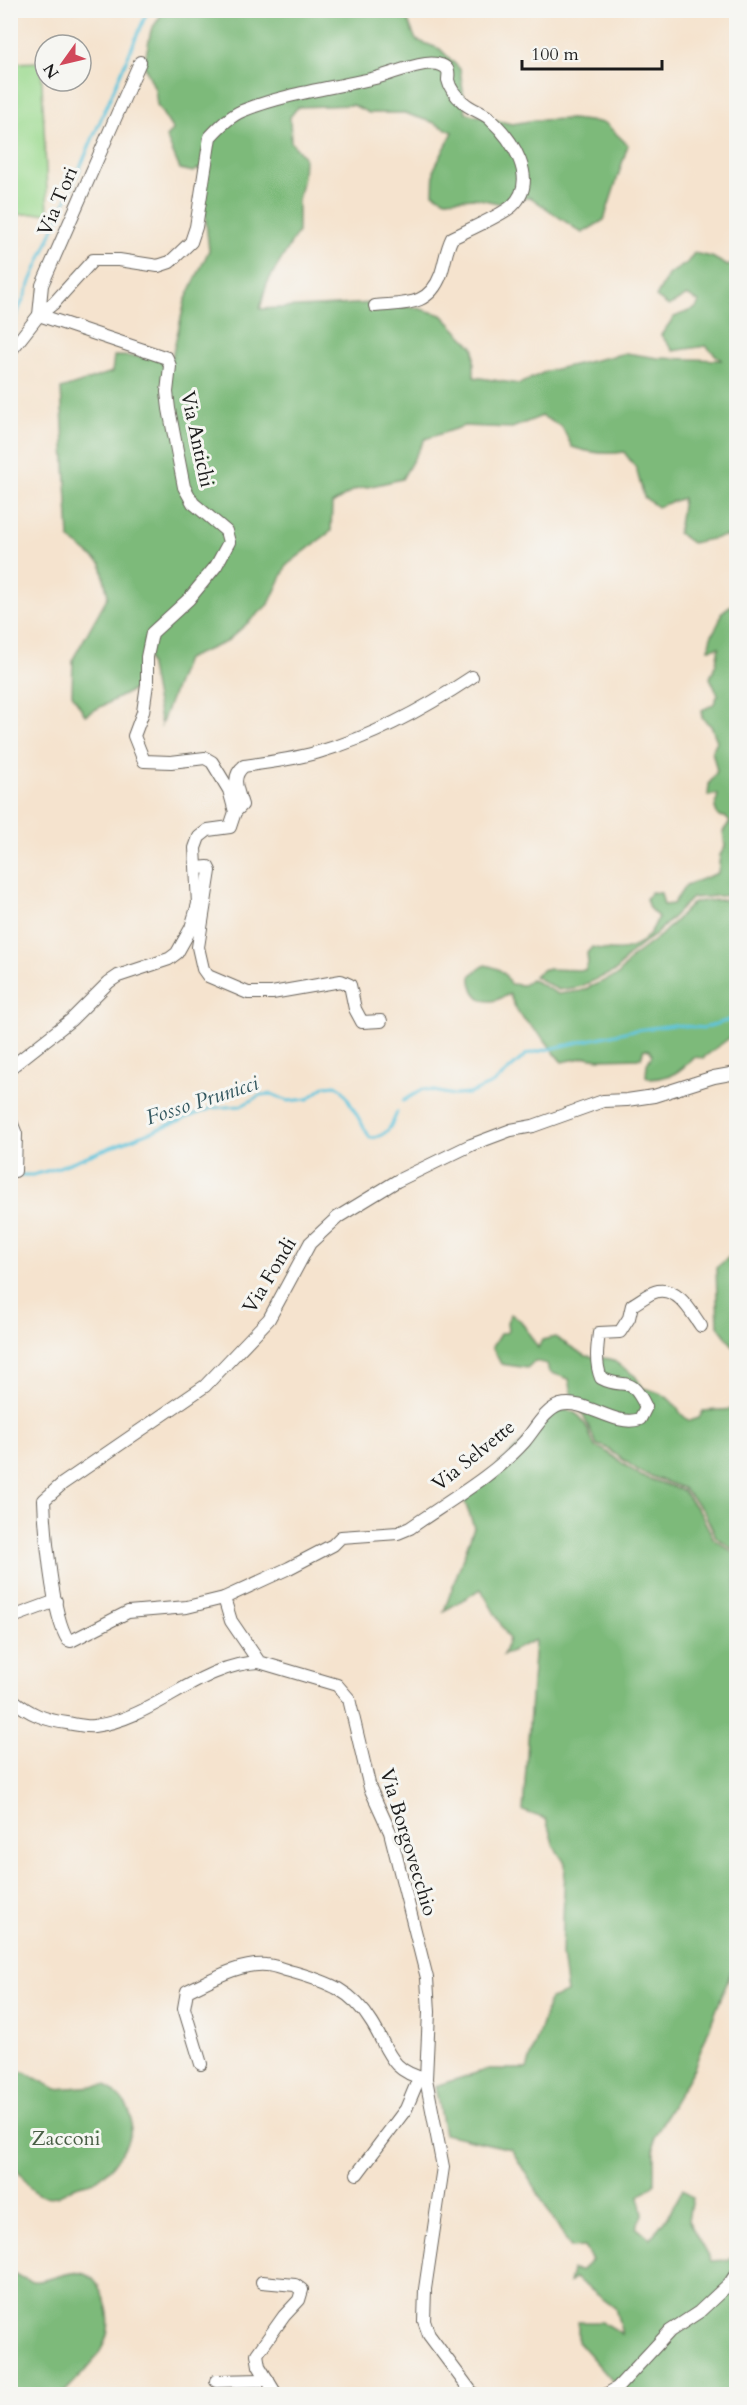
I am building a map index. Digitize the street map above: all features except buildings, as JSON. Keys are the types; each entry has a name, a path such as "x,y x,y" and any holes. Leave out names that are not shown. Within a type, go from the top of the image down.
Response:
{"street":[{"name":"Via Tori","path":"39,315 42,285 140,62"},
{"path":"10,352 39,315 54,303 93,260 119,260 158,266 170,262 190,242 196,227 210,137 220,126 239,112 415,66 439,64 448,71 448,81 456,94 465,104 489,118 509,142 525,178 522,192 512,207 452,238 440,276 427,297 415,302 375,306"},
{"name":"Via Antichi","path":"39,315 167,358 170,366 166,392 184,487 193,503 226,531 229,542 216,566 189,599 152,633 147,657 147,684 143,712 134,736 144,761 171,762 205,758 212,762 229,790 235,812"},
{"path":"10,1068 70,1020 109,982 118,976 169,959 177,953 191,928 198,904 195,848 199,837 208,830 230,826 235,812 242,805 236,779 244,766 320,752 357,739 428,705 472,677"},
{"path":"197,868 208,867 210,871 198,947 203,969 208,976 248,993 272,993 341,981 350,985 355,1009 362,1022 381,1021"},
{"name":"Via Fondi","path":"56,1601 44,1500 62,1484 205,1386 270,1319 310,1242 338,1217 397,1181 471,1145 603,1101 654,1096 714,1077 736,1073"},
{"path":"10,1119 16,1134 15,1171"},
{"name":"Via Selvette","path":"224,1598 298,1564 333,1545 342,1537 398,1533 410,1528 496,1467 522,1444 552,1409 563,1404 573,1404 630,1422 640,1419 645,1407 639,1393 627,1382 608,1382 600,1378 597,1369 596,1351 599,1333 620,1332 629,1318 632,1305 657,1291 672,1292 683,1301 701,1326"},
{"path":"10,1618 56,1601 62,1632 71,1641 128,1612 187,1607 224,1598 231,1621 259,1662"},
{"path":"13,1700 36,1716 56,1722 92,1726 114,1722 129,1716 225,1667 239,1663 259,1662"},
{"name":"Via Borgovecchio","path":"259,1662 337,1685 349,1698 370,1788 390,1832 427,1978 429,2012 423,2079 443,2167 424,2289 424,2321 429,2335 473,2394"},
{"path":"201,2064 184,2007 187,1991 237,1969 266,1965 321,1980 352,1996 372,2023 386,2054 412,2076 423,2079 406,2109 357,2174"},
{"path":"607,2394 617,2388 670,2331 699,2312 736,2274"},
{"path":"262,2282 295,2285 302,2290 299,2300 284,2316 257,2354 259,2366 276,2394"},
{"path":"216,2381 268,2380"}],"green space":[{"path":"164,11 404,11 416,40 440,49 460,69 466,113 512,124 535,120 572,119 605,123 628,145 604,220 582,233 530,197 502,204 475,198 445,200 433,193 434,169 453,132 432,122 404,113 369,113 353,105 298,107 290,117 291,142 304,157 298,201 298,232 267,283 260,309 375,303 417,308 442,315 474,348 474,377 519,384 547,371 626,353 658,358 721,360 706,346 673,351 661,335 674,317 696,308 699,302 687,295 669,306 656,297 668,275 687,263 694,253 712,257 728,266 736,260 736,544 726,536 692,543 678,533 683,498 657,507 644,497 636,468 624,452 598,453 572,447 562,427 542,416 512,428 464,426 425,439 402,479 354,490 332,504 331,531 287,565 269,604 226,642 186,659 161,725 145,640 141,686 85,715 72,694 73,659 108,596 101,564 69,538 61,389 112,372 114,356 172,357 185,301 209,250 200,168 193,172 180,169 166,137 173,130 157,105 155,89 144,65 151,30"},
{"path":"33,62 33,93 42,93 48,213 11,215 11,63"},
{"path":"736,601 736,897 732,895 692,898 658,932 629,955 616,971 579,987 558,990 534,976 544,969 585,970 588,963 587,953 592,947 623,950 640,943 647,937 658,917 649,908 646,899 651,892 661,893 664,905 673,904 686,885 718,873 720,855 725,847 723,831 730,822 725,817 718,816 715,808 718,794 708,796 709,784 717,771 712,751 717,741 711,726 702,718 702,710 713,705 718,695 710,678 719,647 709,649 709,642 719,623 721,613"},
{"path":"731,899 736,902 736,1033 703,1058 693,1057 680,1070 665,1077 651,1079 646,1076 647,1064 652,1055 650,1050 644,1049 641,1058 587,1057 562,1062 519,1013 510,994 490,1001 481,999 473,988 471,975 485,965 501,971 510,984 523,985 531,979 558,994 580,991 618,975 632,957 661,935 694,902"},
{"path":"736,1251 736,1350 718,1326 716,1268"},
{"path":"511,1314 521,1321 538,1348 542,1340 555,1337 586,1356 611,1359 635,1376 643,1388 658,1392 667,1398 690,1421 699,1418 703,1411 736,1409 736,1551 716,1537 704,1512 683,1488 642,1473 605,1447 597,1445 583,1414 574,1403 569,1379 549,1372 547,1364 535,1361 527,1368 501,1364 492,1347 500,1334 508,1332 507,1322"},
{"path":"565,1410 581,1418 595,1447 604,1450 641,1476 682,1490 701,1514 714,1539 736,1554 736,1891 733,1903 736,1908 736,1959 694,2068 654,2137 654,2184 639,2196 643,2213 636,2227 650,2239 669,2214 683,2189 692,2198 688,2220 711,2261 729,2260 736,2254 736,2394 624,2394 578,2342 578,2322 602,2322 622,2334 615,2308 575,2278 569,2283 572,2270 581,2271 592,2260 584,2247 571,2248 511,2149 444,2134 435,2086 489,2069 527,2069 550,1999 567,1993 562,1954 565,1863 554,1847 546,1819 523,1811 535,1640 503,1655 509,1639 481,1589 444,1611 474,1527 463,1497 555,1412"},
{"name":"Zacconi","path":"11,2072 24,2072 56,2089 106,2085 120,2098 130,2113 130,2131 124,2149 106,2173 96,2180 56,2196 48,2197 38,2194 30,2187 20,2173 11,2166"},
{"path":"10,2272 29,2280 38,2281 69,2273 82,2273 98,2285 108,2312 109,2326 106,2339 93,2362 63,2394 11,2394"}],"waterway":[{"path":"10,330 148,10"},
{"path":"10,728 14,740 10,776"},
{"name":"Fosso Prunicci","path":"403,1101 423,1089 454,1095 469,1094 494,1083 527,1054 629,1031 674,1025 703,1028 736,1018"},
{"name":"Fosso Prunicci","path":"10,1175 33,1175 54,1169 212,1108 241,1106 261,1095 272,1094 288,1101 308,1099 325,1086 336,1085 342,1089 370,1138 385,1133 397,1112"}]}
